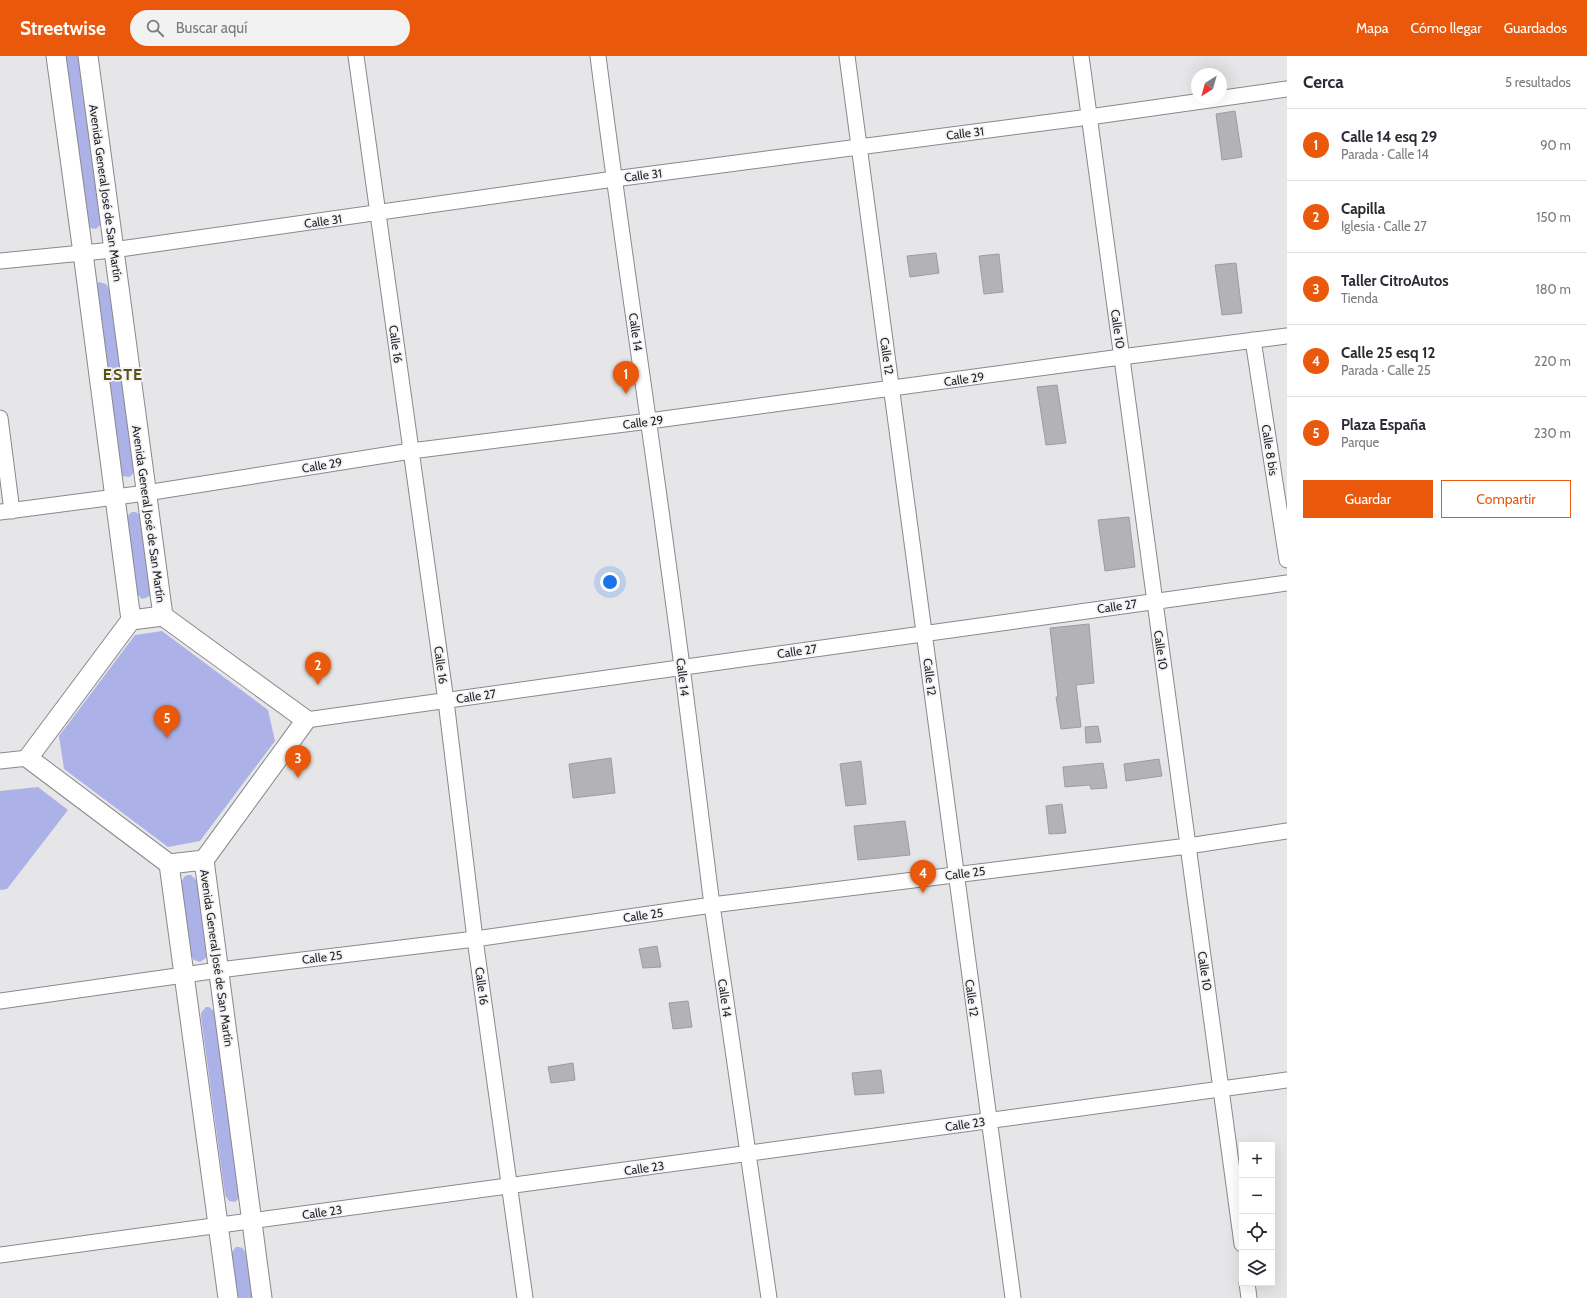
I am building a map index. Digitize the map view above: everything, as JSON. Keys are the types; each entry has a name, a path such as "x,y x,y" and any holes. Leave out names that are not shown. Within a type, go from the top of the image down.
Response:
{"main road":[{"path":"56,56 130,620 28,758 169,864 204,860"},
{"name":"Avenida General José de San Martín","path":"88,56 163,616 306,720 204,860 262,1298"},
{"path":"130,620 163,616"},
{"path":"169,864 228,1298"}],"street":[{"name":"Calle 16","path":"356,56 446,701 475,939 525,1298"},
{"name":"Calle 14","path":"598,56 649,421 712,905 769,1298"},
{"name":"Calle 12","path":"847,56 955,874 1013,1298"},
{"name":"Calle 10","path":"1081,56 1239,1222"},
{"name":"Calle 31","path":"0,261 114,250 614,179 1089,117 1287,89"},
{"name":"Calle 29","path":"6,511 146,493 411,451 649,421 1287,336"},
{"name":"Calle 8 bis","path":"1253,340 1287,560"},
{"path":"0,418 6,511"},
{"name":"Calle 27","path":"306,720 1287,583"},
{"path":"0,761 28,758"},
{"name":"Calle 25","path":"0,1001 218,970 475,939 712,905 1188,846 1287,831"},
{"name":"Calle 23","path":"0,1255 1287,1080"},
{"path":"1247,1286 1249,1298"}],"shaded area":[{"path":"63,56 79,56 101,224 96,229 90,228 87,225"},
{"path":"99,282 106,284 110,290 135,468 132,475 129,477 122,476 120,473 96,284"},
{"path":"132,512 136,512 142,517 151,591 148,597 142,599 137,594 126,520"},
{"path":"162,631 268,710 275,741 200,841 168,847 64,769 59,736 135,635"},
{"path":"38,787 68,810 7,889 0,890 0,791"},
{"path":"187,875 191,875 197,881 206,954 206,958 200,962 194,960 190,954 181,883"},
{"path":"206,1007 209,1007 215,1012 240,1197 235,1202 229,1201 225,1195 201,1017 201,1013"},
{"path":"236,1247 242,1248 246,1253 253,1298 237,1298 231,1253"}],"building":[{"path":"1235,111 1242,157 1222,160 1216,114"},
{"path":"936,253 939,273 910,277 907,256"},
{"path":"999,254 1003,292 984,294 979,256"},
{"path":"1236,263 1242,313 1222,315 1215,265"},
{"path":"1057,385 1066,443 1046,445 1037,387"},
{"path":"1129,517 1135,567 1105,571 1098,520"},
{"path":"1089,624 1094,683 1076,685 1081,727 1061,729 1056,697 1058,697 1050,628"},
{"path":"1098,726 1101,742 1086,743 1085,727"},
{"path":"611,758 615,793 573,798 569,764"},
{"path":"1159,759 1162,776 1126,781 1124,764"},
{"path":"861,761 866,804 846,806 840,764"},
{"path":"1103,763 1107,788 1091,789 1090,785 1065,787 1063,767"},
{"path":"1062,804 1066,833 1049,834 1046,806"},
{"path":"905,821 910,855 858,860 854,826"},
{"path":"657,946 661,967 643,968 639,949"},
{"path":"688,1001 692,1027 673,1029 669,1003"},
{"path":"573,1063 575,1080 551,1083 548,1067"},
{"path":"881,1070 884,1093 855,1095 852,1073"}],"place":[{"name":"Calle 14 esq 29","path":"626,394"},
{"name":"Capilla","path":"318,685"},
{"name":"Plaza España","path":"167,738"},
{"name":"Taller CitroAutos","path":"298,778"},
{"name":"Calle 25 esq 12","path":"923,893"}],"district":[{"name":"ESTE","path":"123,374"}]}
